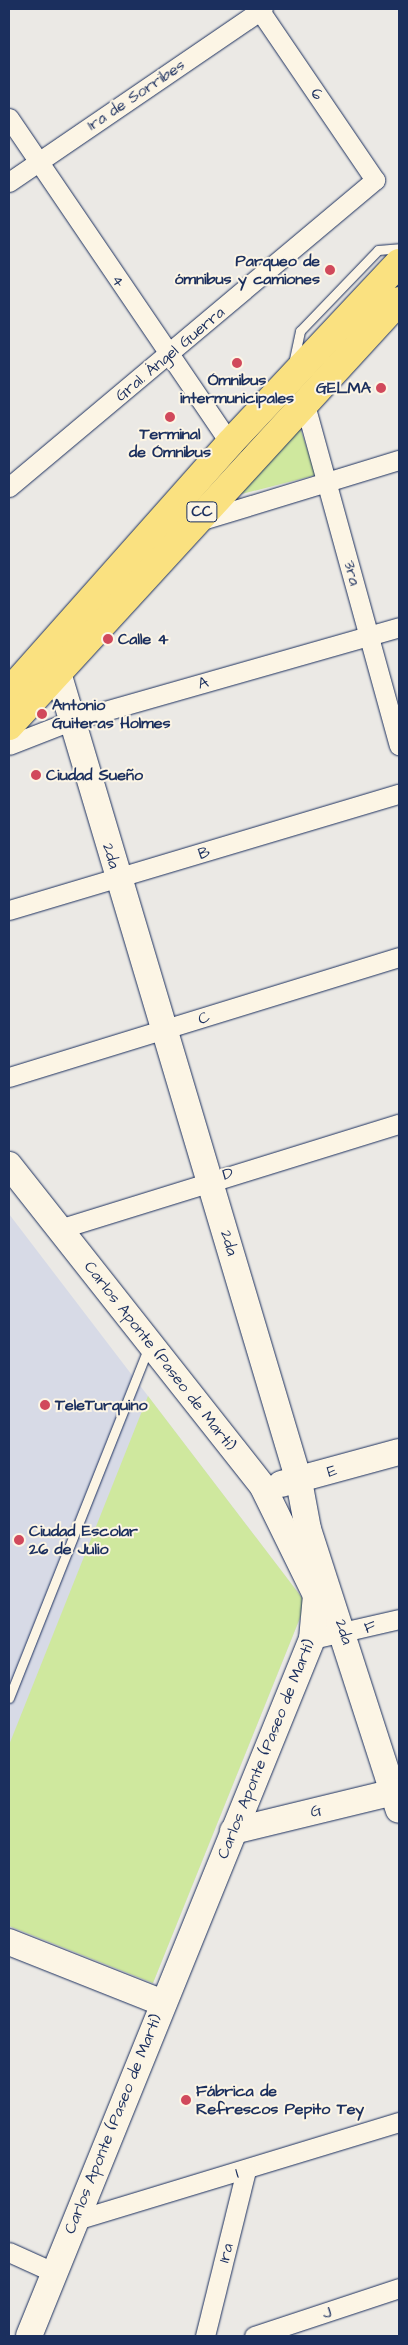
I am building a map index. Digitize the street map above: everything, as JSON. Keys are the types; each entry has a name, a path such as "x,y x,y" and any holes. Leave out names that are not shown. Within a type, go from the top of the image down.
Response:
{"main road":[{"name":"CC","path":"9,692 230,443 399,262"},
{"name":"CC","path":"9,726 59,676 192,523 399,301"}],"street":[{"name":"1ra de Sorribes","path":"9,182 260,9"},
{"name":"6","path":"260,9 375,180"},
{"name":"4","path":"9,118 168,356 230,443"},
{"name":"Gral. Ángel Guerra","path":"9,487 168,356 375,180"},
{"name":"3ra","path":"304,402 399,745"},
{"path":"192,523 399,460"},
{"name":"A","path":"9,745 73,720 399,627"},
{"name":"2da","path":"59,676 117,879 210,1179 299,1481 308,1529 345,1634 397,1797"},
{"name":"B","path":"9,910 399,794"},
{"name":"C","path":"9,1077 164,1031 399,957"},
{"name":"D","path":"59,1229 210,1179 399,1124"},
{"name":"Carlos Aponte (Paseo de Martí)","path":"9,1165 263,1487 316,1595 312,1638 73,2221 29,2336"},
{"name":"E","path":"263,1487 299,1481 399,1452"},
{"path":"263,1487 308,1529"},
{"name":"F","path":"312,1638 345,1634 399,1619"},
{"name":"G","path":"233,1831 397,1797"},
{"path":"9,1942 163,2002"},
{"name":"I","path":"73,2221 399,2122"},
{"name":"1ra","path":"205,2336 246,2170"},
{"path":"9,2252 53,2272"},
{"name":"J","path":"254,2336 399,2288"}],"lane":[{"path":"290,378 300,331 378,250 399,248"},
{"path":"9,1698 150,1344"}],"shaded area":[{"name":"Ciudad Escolar 26 de Julio","path":"9,1214 306,1603 153,1983 9,1926"}],"green space":[{"path":"298,422 316,475 234,496"},
{"name":"Ciudad Escolar 26 de Julio","path":"148,1396 306,1603 153,1983 9,1926 9,1745"}],"place":[{"name":"Parqueo de ómnibus y camiones","path":"330,270"},
{"name":"Ómnibus intermunicipales","path":"237,363"},
{"name":"GELMA","path":"381,388"},
{"name":"Terminal de Ómnibus","path":"170,417"},
{"name":"Calle 4","path":"108,639"},
{"name":"Antonio Guiteras Holmes","path":"42,714"},
{"name":"Ciudad Sueño","path":"36,775"},
{"name":"TeleTurquino","path":"45,1405"},
{"name":"Ciudad Escolar 26 de Julio","path":"19,1540"},
{"name":"Fábrica de Refrescos Pepito Tey","path":"186,2100"}]}
